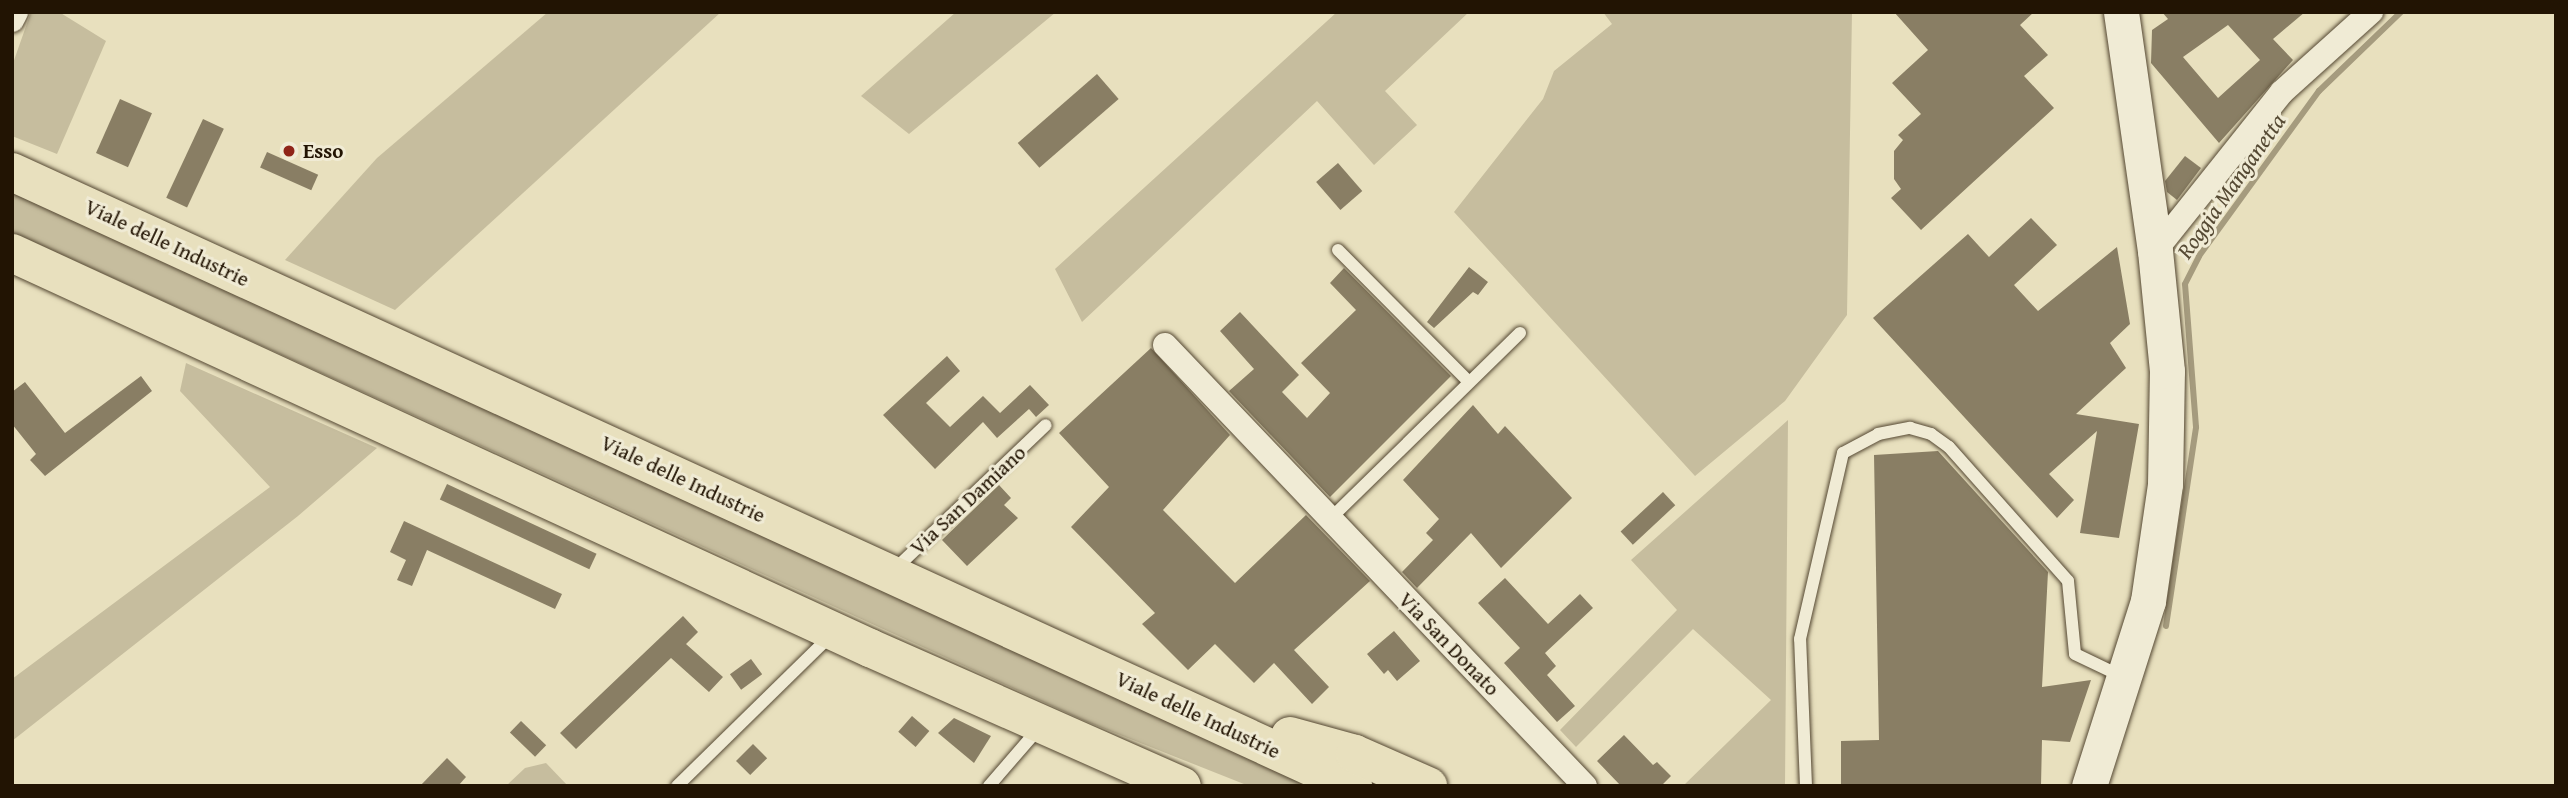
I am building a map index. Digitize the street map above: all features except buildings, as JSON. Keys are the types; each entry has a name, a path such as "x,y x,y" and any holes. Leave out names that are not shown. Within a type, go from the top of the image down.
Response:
{"main road":[{"name":"Viale delle Industrie","path":"12,172 1353,786"},
{"path":"12,253 834,631 1182,786"},
{"path":"1177,705 1355,754 1428,786"},
{"path":"1121,759 1155,786"}],"street":[{"path":"12,20 16,12"},
{"path":"2089,786 2126,678 2148,601 2165,484 2167,371 2155,251 2121,12"},
{"path":"2155,251 2282,92 2371,12"},
{"name":"Via San Donato","path":"1165,345 1571,780"}],"lane":[{"path":"1338,250 1469,382"},
{"path":"1330,519 1520,333"},
{"name":"Via San Damiano","path":"890,574 1046,425"},
{"path":"1806,786 1800,639 1843,453 1878,434 1910,428 1931,434 1949,447 2068,581 2075,654 2126,678"},
{"path":"677,786 834,631"},
{"path":"989,786 1043,723"}],"shaded area":[{"path":"31,12 59,12 106,41 57,154 12,136 12,66"},
{"path":"548,12 721,12 395,310 285,260 377,158"},
{"path":"956,12 1056,12 909,134 861,96"},
{"path":"1337,12 1469,12 1385,91 1417,125 1374,165 1317,101 1082,322 1055,269"},
{"path":"1603,12 1852,12 1847,315 1785,401 1695,476 1454,212 1543,99 1554,71 1612,24"},
{"path":"12,186 1316,786 1249,786 1085,721 12,232"},
{"path":"186,363 377,448 298,516 12,741 12,679 270,487 180,391"},
{"path":"1788,420 1785,786 1683,786 1771,700 1693,629 1576,747 1560,730 1677,610 1631,560"},
{"path":"546,763 568,786 506,786 525,768"}],"waterway":[{"name":"Roggia Manganetta","path":"2166,626 2196,427 2185,284 2199,256 2319,91 2401,12"}],"place":[{"name":"Esso","path":"289,151"}]}
